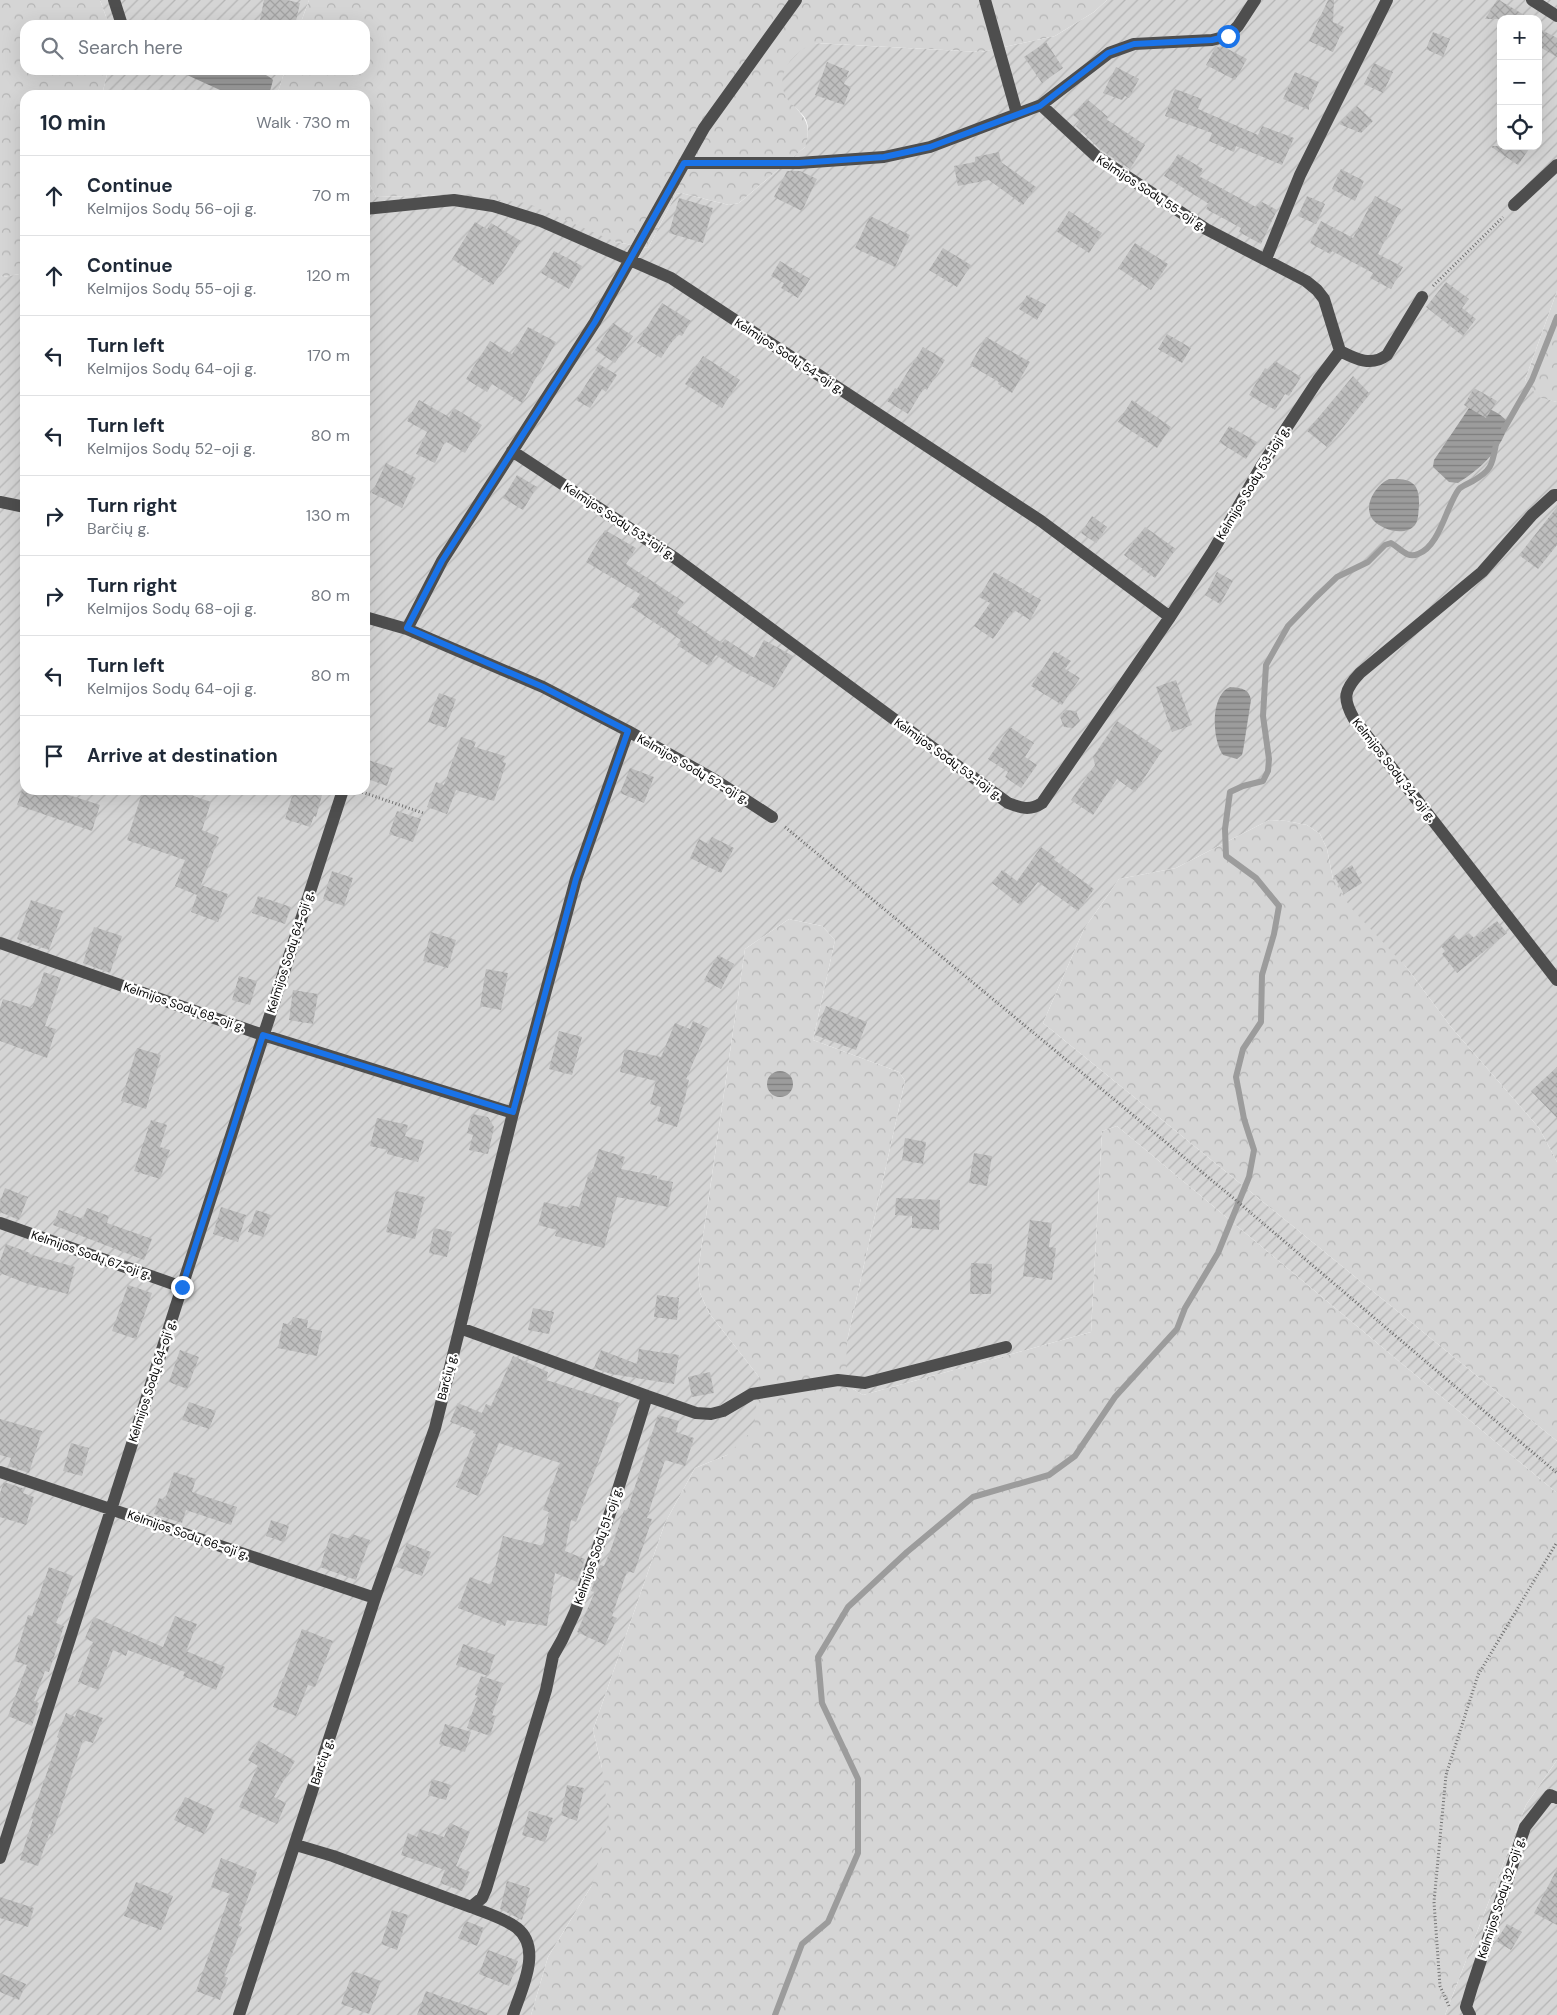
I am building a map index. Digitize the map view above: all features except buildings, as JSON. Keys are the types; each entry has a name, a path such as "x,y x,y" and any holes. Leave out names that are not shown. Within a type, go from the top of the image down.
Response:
{"street":[{"path":"114,0 120,20"},
{"path":"407,628 442,561 595,322 704,128 796,0"},
{"path":"985,0 1017,114"},
{"path":"684,163 799,163 884,157 930,147 1040,106 1108,53 1134,44 1212,40 1228,36 1238,26 1255,0"},
{"path":"1266,259 1300,176 1387,0"},
{"path":"1532,0 1557,16"},
{"name":"Kelmijos Sodų 55-oji g.","path":"1040,106 1096,156 1206,229 1306,280 1324,298 1340,351"},
{"path":"1514,206 1557,165"},
{"name":"Kelmijos Sodų 54-oji g.","path":"370,208 454,200 493,206 541,220 671,278 1041,521 1170,617"},
{"path":"1340,351 1359,360 1380,360 1387,354 1422,297"},
{"name":"Kelmijos Sodų 53-ioji g.","path":"512,451 675,558 1008,803 1022,808 1034,808 1042,803 1170,617 1213,551 1262,465 1318,380 1340,351"},
{"name":"Kelmijos Sodų 34-oji g.","path":"1557,495 1554,495 1532,515 1482,572 1360,673 1350,684 1346,696 1347,706 1354,719 1557,980"},
{"path":"0,502 20,506"},
{"name":"Kelmijos Sodų 52-oji g.","path":"370,618 407,628 543,687 628,731 715,780 772,816"},
{"name":"Barčių g.","path":"239,2015 375,1598 435,1428 513,1112 576,879 628,731"},
{"name":"Kelmijos Sodų 64-oji g.","path":"0,1858 341,795"},
{"name":"Kelmijos Sodų 68-oji g.","path":"0,943 263,1035 513,1112"},
{"name":"Kelmijos Sodų 67-oji g.","path":"0,1223 182,1287"},
{"path":"460,1328 646,1396 696,1412 712,1414 723,1411 752,1394 838,1380 865,1383 1006,1348"},
{"name":"Kelmijos Sodų 51-oji g.","path":"471,1907 482,1898 486,1889 546,1690 553,1656 575,1612 615,1499 646,1396"},
{"name":"Kelmijos Sodų 66-oji g.","path":"0,1472 375,1598"},
{"name":"Kelmijos Sodų 32-oji g.","path":"1470,2015 1466,2007 1525,1827 1555,1793"},
{"path":"296,1845 333,1856 471,1907 501,1919 516,1928 525,1937 530,1960 513,2015"}],"path":[{"path":"1422,297 1514,206"},
{"path":"370,795 422,812"},
{"path":"772,816 1238,1202 1557,1473"},
{"path":"1452,2013 1440,1986 1434,1902 1446,1775 1478,1675 1557,1542"}],"green space":[{"path":"0,0 100,0 107,20 20,20 20,75 107,75 103,90 20,90 20,274 3,277 0,275"},
{"path":"100,0 309,0 302,20 107,20"},
{"path":"309,0 1107,0 1094,12 1055,36 981,52 815,43 787,98 802,115 807,125 808,131 805,147 739,203 729,205 681,193 676,194 648,248 616,242 452,195 376,197 370,185 370,90 279,90 283,75 370,75 370,20 302,20"},
{"path":"1107,0 1557,0 1557,291 1525,380 1538,397 1557,402 1557,1162 1539,1128 1451,1027 1407,968 1350,907 1333,879 1327,849 1320,834 1307,825 1269,820 1176,868 1119,879 1084,929 1043,1023 1557,1441 1557,1493 1117,1126 1102,1131 1091,1332 863,1395 853,1389 846,1368 847,1341 905,1081 899,1072 813,1040 835,940 822,926 789,919 745,949 698,1271 700,1293 709,1313 759,1377 754,1429 727,1455 695,1468 665,1523 593,1730 602,1768 609,1820 592,1885 548,1957 531,2015 0,2015 0,275 3,277 20,274 20,795 370,795 370,185 376,197 452,195 526,203 616,242 648,248 676,194 681,193 729,205 739,203 805,147 808,131 806,120 786,97 782,80 788,64 807,47 814,43 981,52 1055,36 1094,12"},
{"path":"107,75 283,75 279,90 103,90"},
{"path":"1557,291 1557,402 1538,398 1525,380"},
{"path":"1269,820 1307,825 1320,834 1327,849 1333,879 1407,968 1451,1027 1539,1128 1557,1162 1557,1441 1043,1023 1084,929 1119,879 1176,868"},
{"path":"789,919 822,926 835,940 813,1040 899,1072 905,1081 847,1341 853,1389 863,1395 1091,1332 1102,1131 1117,1126 1557,1493 1557,1760 1526,1805 1445,2015 531,2015 548,1957 592,1885 602,1768 593,1730 665,1523 695,1468 727,1455 759,1377 709,1313 700,1293 698,1271 745,949"},
{"path":"1557,1760 1557,2015 1445,2015 1526,1805"}],"shaded area":[{"path":"187,75 266,75 273,80 270,90 220,90"},
{"path":"1471,405 1486,408 1500,415 1508,422 1506,432 1490,457 1475,471 1458,483 1449,482 1433,467 1434,460"},
{"path":"1389,479 1409,481 1416,487 1419,506 1417,520 1411,529 1394,531 1382,527 1373,520 1370,514 1369,509 1372,496 1379,486"},
{"path":"1230,687 1241,688 1246,691 1251,700 1243,751 1242,755 1237,759 1223,755 1219,748 1215,729 1216,708 1219,699"},
{"path":"780,1071 789,1075 793,1084 789,1093 780,1097 771,1093 767,1084 771,1075"}],"waterway":[{"path":"1504,429 1532,380 1557,317"},
{"path":"775,2015 802,1944 828,1922 858,1853 858,1779 822,1703 818,1657 848,1607 907,1552 973,1497 1049,1475 1075,1456 1115,1397 1177,1329 1185,1308 1218,1253 1249,1177 1254,1150 1244,1119 1236,1077 1243,1049 1261,1022 1262,975 1274,934 1279,906 1256,878 1226,856 1225,829 1230,792 1243,786 1263,781 1268,771 1269,759 1263,716 1266,665 1288,626 1337,577 1368,562 1385,545 1391,543 1410,555 1426,550 1437,534 1459,489 1488,470 1496,444"}],"route":[{"path":"182,1287 263,1035 513,1112 576,879 628,731 543,687 407,628 442,561 595,322 684,163 799,163 884,157 930,147 1040,106 1108,53 1134,44 1212,40 1228,36"}]}
